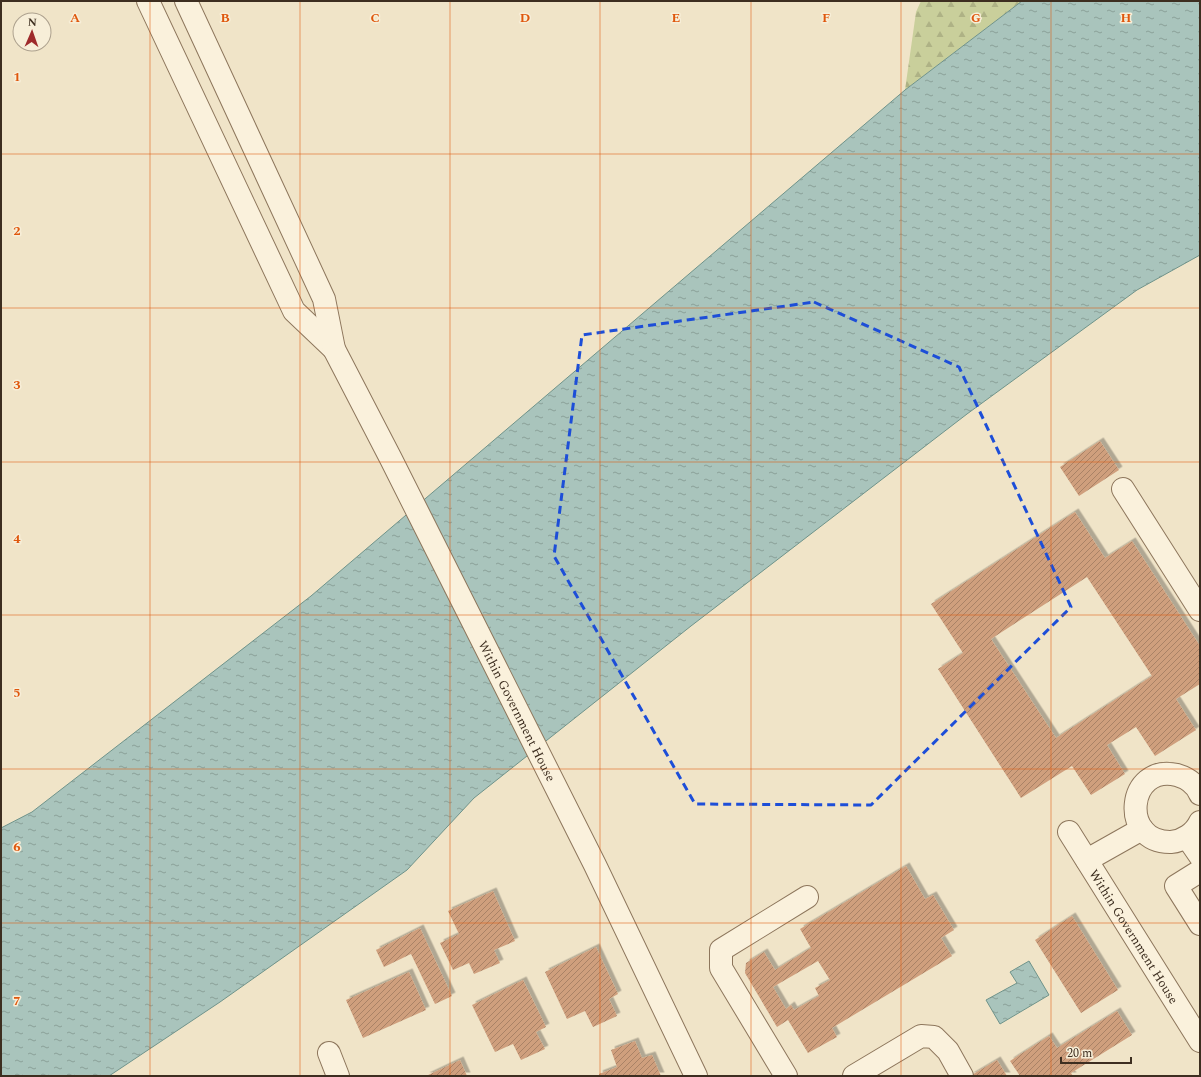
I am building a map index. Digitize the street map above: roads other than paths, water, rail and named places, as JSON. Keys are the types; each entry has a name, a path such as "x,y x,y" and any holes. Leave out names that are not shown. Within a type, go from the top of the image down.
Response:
{"street":[{"path":"148,1 294,311 334,349"},
{"path":"186,1 324,299 334,349"},
{"name":"Within Government House","path":"334,349 395,466 595,865 696,1076"},
{"path":"1123,489 1200,610"},
{"path":"1200,792 1192,782 1177,775 1160,775 1150,780 1142,787 1137,797 1135,808 1137,819 1142,829 1150,836 1161,841 1172,842 1194,830 1200,856"},
{"path":"1087,860 1142,829"},
{"name":"Within Government House","path":"1069,832 1200,1041"},
{"path":"1200,871 1176,886 1200,924"},
{"path":"786,1076 722,968 720,950 808,896"},
{"path":"854,1076 921,1036 934,1037 948,1051 962,1076"},
{"path":"329,1053 338,1076"}],"water":[{"path":"1022,1 1200,1 1200,255 1137,290 967,414 691,626 474,798 407,870 220,1002 109,1076 1,1076 1,828 32,812 311,596 905,90"},
{"path":"1029,961 1049,995 1000,1024 986,1000 1017,983 1010,972"}]}
